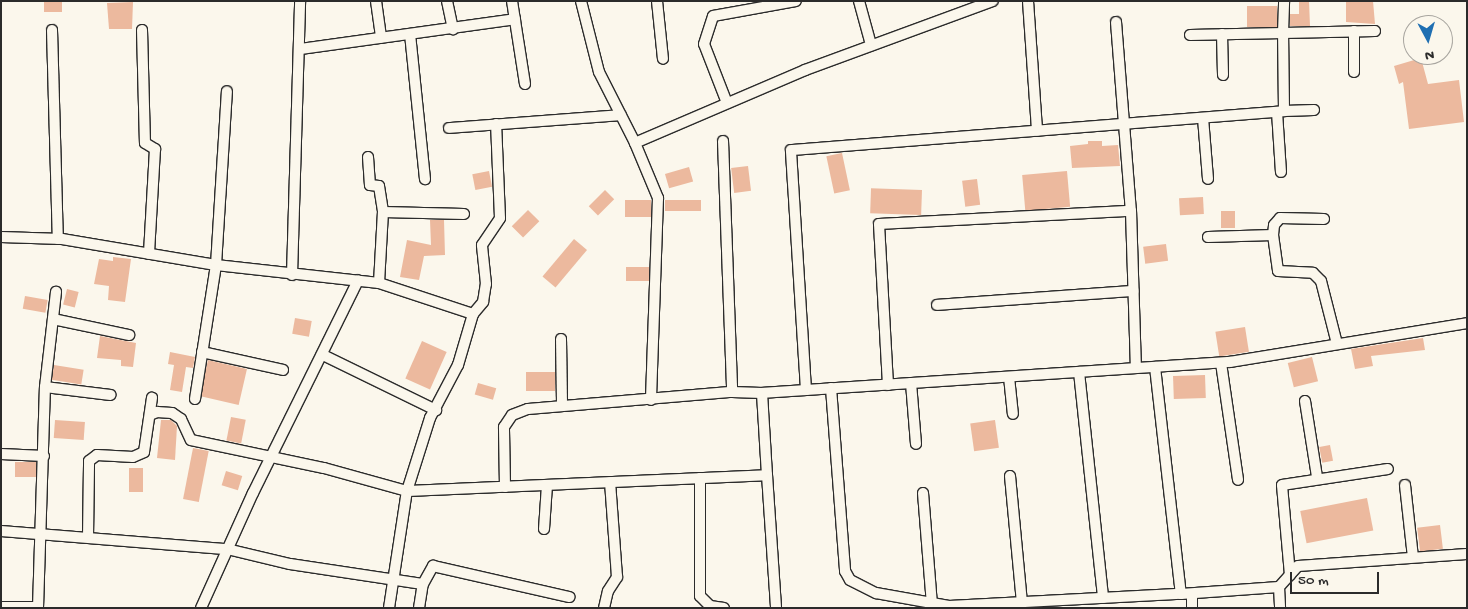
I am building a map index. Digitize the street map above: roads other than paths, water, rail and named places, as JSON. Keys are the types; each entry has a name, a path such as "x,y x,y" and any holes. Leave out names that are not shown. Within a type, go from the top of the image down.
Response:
{"street":[{"path":"292,275 300,1"},
{"path":"376,1 381,38"},
{"path":"447,1 453,29"},
{"path":"512,1 525,84"},
{"path":"581,1 599,72 635,143 658,198 651,400"},
{"path":"657,1 663,59"},
{"path":"727,103 704,44 713,16 796,1"},
{"path":"860,1 871,45"},
{"path":"635,143 727,103 871,45 993,1"},
{"path":"1028,1 1037,131"},
{"path":"1281,172 1284,1"},
{"path":"300,49 515,19"},
{"path":"1116,22 1131,211 1136,368"},
{"path":"52,30 58,239"},
{"path":"142,30 145,143 155,149 149,254"},
{"path":"1190,35 1375,31"},
{"path":"1354,32 1354,72"},
{"path":"410,34 425,179"},
{"path":"1222,34 1223,76"},
{"path":"195,400 216,265 227,91"},
{"path":"806,390 791,150 1281,111 1314,110"},
{"path":"449,128 621,115"},
{"path":"1203,118 1208,179"},
{"path":"389,608 407,491 430,418 436,410 458,365 473,314 483,302 486,284 482,245 500,218 496,124"},
{"path":"723,141 732,392"},
{"path":"368,157 370,185 378,186 383,212 379,283"},
{"path":"888,384 879,224 1131,211"},
{"path":"383,212 464,214"},
{"path":"1324,219 1280,218 1274,225 1274,235 1278,271 1313,273 1321,281 1337,344"},
{"path":"1208,237 1274,235"},
{"path":"1,237 58,239 216,265 292,275 379,283 473,314"},
{"path":"201,608 227,549 358,281"},
{"path":"937,305 1134,291"},
{"path":"1,607 38,607 45,387 56,292"},
{"path":"53,320 129,335"},
{"path":"505,487 504,427 512,415 528,409 732,392 762,393 1220,363 1467,323"},
{"path":"561,339 562,405"},
{"path":"202,352 283,370"},
{"path":"323,355 436,410"},
{"path":"1220,363 1238,480"},
{"path":"1155,367 1186,594 1192,608"},
{"path":"1079,372 1103,598"},
{"path":"1009,377 1013,414"},
{"path":"911,383 916,444"},
{"path":"45,387 111,395"},
{"path":"831,388 845,571 850,580 876,594 932,604 1022,602 1068,604 1103,598 1279,587 1298,566 1467,554"},
{"path":"762,393 776,608"},
{"path":"88,537 89,461 97,455 140,456 147,444 152,398"},
{"path":"1305,401 1317,478"},
{"path":"150,415 157,412 172,413 181,419 191,440 272,456 407,491 767,475"},
{"path":"1,454 44,456"},
{"path":"1290,575 1281,488 1285,483 1388,469"},
{"path":"1010,476 1022,602"},
{"path":"700,478 700,596 710,606 724,608"},
{"path":"604,608 608,591 617,577 610,482"},
{"path":"544,529 547,485"},
{"path":"1405,485 1413,557"},
{"path":"923,493 932,604"},
{"path":"1,531 227,549 290,564 423,584"},
{"path":"419,608 423,584 433,566 570,597"},
{"path":"1279,587 1280,608"}]}
